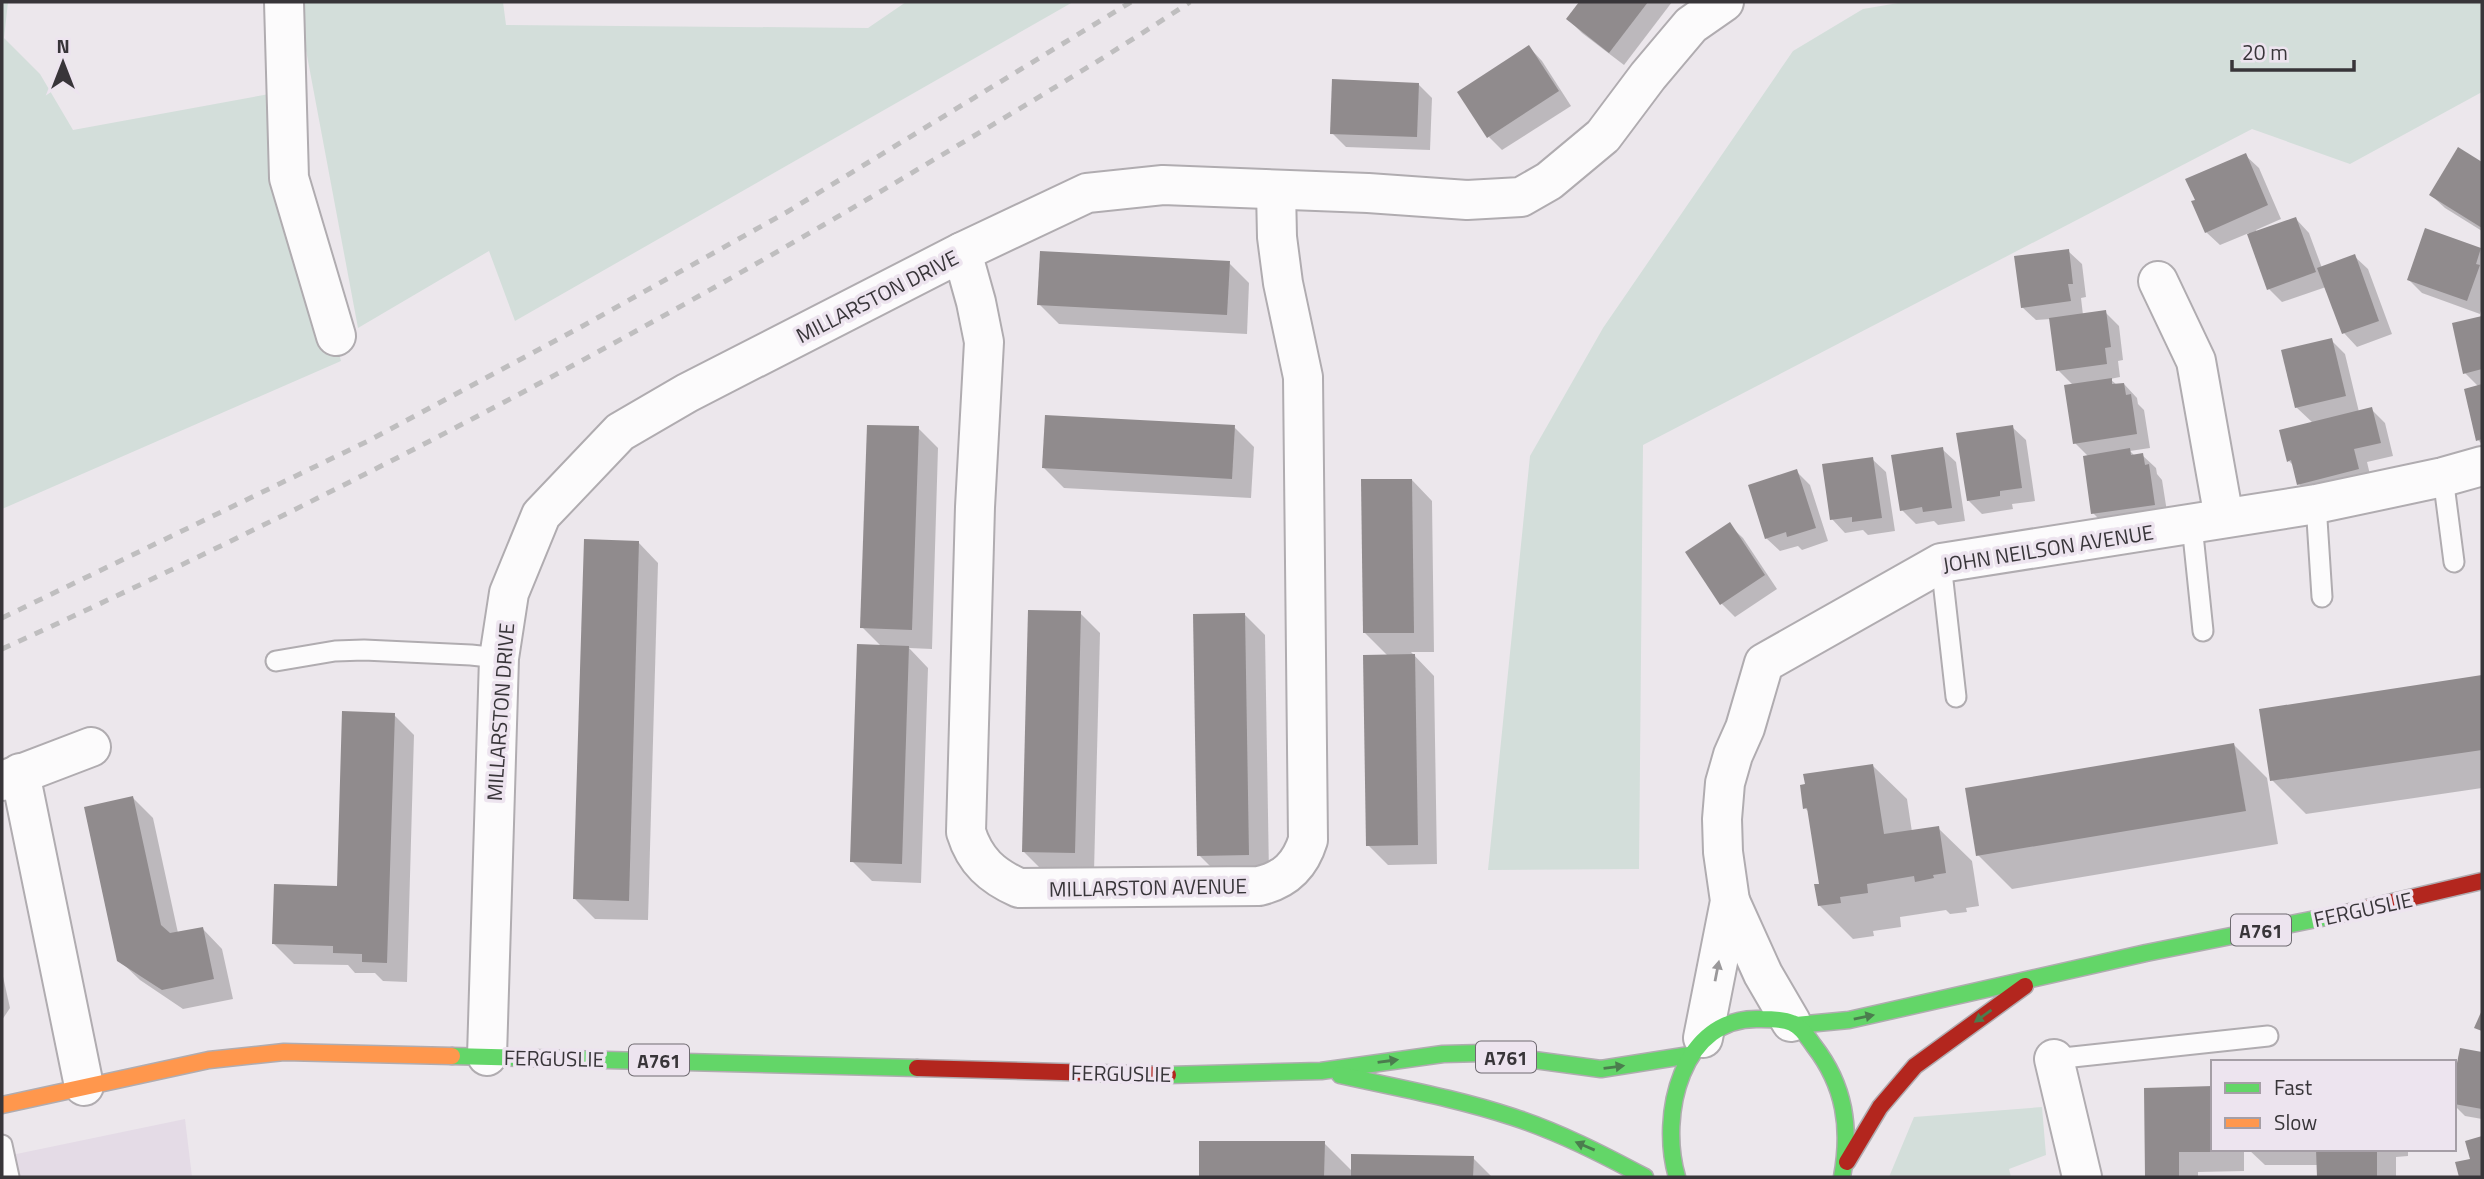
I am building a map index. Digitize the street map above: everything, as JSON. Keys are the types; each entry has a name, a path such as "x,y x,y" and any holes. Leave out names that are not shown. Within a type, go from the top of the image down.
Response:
{"main road":[{"name":"FERGUSLIE","path":"1794,1023 1849,1020 2038,976 2315,920 2482,881"},
{"name":"FERGUSLIE","path":"1844,1171 1880,1107 1915,1066 2038,976"},
{"name":"A761","path":"1697,1046 1718,1027 1737,1019 1754,1017 1794,1023"},
{"path":"1794,1023 1818,1050 1833,1074 1841,1096 1848,1123 1848,1152 1844,1171"},
{"name":"FERGUSLIE","path":"2,1105 209,1060 247,1055 338,1052 1152,1074 1321,1071 1443,1054 1483,1054 1601,1069 1697,1046"},
{"path":"1677,1177 1669,1136 1672,1105 1679,1079 1697,1046"},
{"name":"FERGUSLIE","path":"1321,1071 1514,1117 1603,1154 1645,1177"}],"street":[{"path":"284,2 289,178 336,336"},
{"name":"MILLARSTON DRIVE","path":"488,1056 499,658 509,593 541,515 620,432 687,393 962,252 1087,193 1163,185 1368,193 1467,200 1521,197 1549,181 1603,136 1691,25 1724,2"},
{"name":"MILLARSTON AVENUE","path":"962,252 984,342 975,507 966,818 966,832 971,847 990,873 1019,888 1259,886 1287,875 1297,864 1308,840 1303,377 1283,283 1277,237 1276,190"},
{"path":"2158,281 2196,361 2208,522"},
{"name":"JOHN NEILSON AVENUE","path":"1794,1023 1763,974 1730,901 1723,852 1725,783 1764,663 1941,563 2316,504 2482,466"},
{"path":"83,1086 11,777 91,747"},
{"name":"JOHN NEILSON AVENUE","path":"1697,1046 1718,968 1730,901"},
{"path":"2054,1059 2082,1177"}],"lane":[{"path":"2443,477 2454,562"},
{"path":"2316,504 2322,597"},
{"path":"2203,631 2208,522"},
{"path":"1941,563 1956,697"},
{"path":"276,661 335,651 364,650 499,658"},
{"path":"2054,1059 2268,1036"},
{"path":"2,1145 9,1177"}],"shaded area":[{"path":"2,2 8,2 4,38 40,74 73,130 286,91 289,178 341,361 2,509"},
{"path":"297,2 503,2 506,25 868,28 906,2 1073,2 515,321 489,251 358,328"},
{"path":"1904,2 2482,2 2482,92 2350,164 2252,129 1643,445 1639,869 1488,870 1530,456 1603,328 1793,51 1863,9"},
{"path":"2042,1107 2046,1155 2009,1169 2011,1177 1889,1177 1914,1117"},
{"path":"185,1119 192,1177 2,1177 2,1157"}],"building":[{"path":"1579,2 1648,2 1609,53 1566,19"},
{"path":"1529,45 1559,91 1487,138 1457,92"},
{"path":"1332,79 1419,83 1417,137 1330,134"},
{"path":"2458,147 2482,162 2482,228 2429,195"},
{"path":"2246,153 2268,205 2205,233 2185,179"},
{"path":"2296,217 2316,272 2267,290 2247,234"},
{"path":"2425,228 2481,248 2476,264 2480,265 2467,301 2407,280"},
{"path":"2069,249 2073,284 2068,284 2071,301 2021,308 2014,256"},
{"path":"1040,251 1230,261 1227,315 1037,305"},
{"path":"2355,254 2379,321 2342,334 2317,268"},
{"path":"2106,310 2111,347 2105,348 2107,364 2056,371 2049,318"},
{"path":"2482,316 2482,369 2463,374 2452,323"},
{"path":"2332,338 2346,396 2295,408 2281,350"},
{"path":"2112,378 2112,384 2124,383 2126,395 2131,394 2137,434 2073,444 2064,385"},
{"path":"2482,384 2482,439 2476,441 2464,389"},
{"path":"2372,407 2381,443 2354,449 2359,469 2297,485 2291,460 2287,462 2279,430"},
{"path":"1045,415 1235,425 1232,479 1042,468"},
{"path":"867,425 919,426 912,630 860,628"},
{"path":"2013,425 2022,488 2000,491 2000,496 1967,501 1956,433"},
{"path":"1943,447 1952,508 1923,512 1922,507 1900,511 1891,455"},
{"path":"2130,448 2131,455 2143,453 2145,465 2149,464 2155,505 2091,514 2083,456"},
{"path":"1873,457 1882,518 1852,522 1852,517 1830,520 1822,464"},
{"path":"1797,469 1816,528 1787,537 1786,532 1765,539 1748,485"},
{"path":"1361,479 1412,479 1414,633 1363,633"},
{"path":"1730,522 1765,575 1720,605 1685,552"},
{"path":"584,539 639,541 629,901 573,899"},
{"path":"1028,610 1081,611 1075,853 1022,852"},
{"path":"1245,613 1249,855 1197,856 1193,614"},
{"path":"857,644 909,646 902,864 850,862"},
{"path":"1415,654 1418,845 1366,846 1363,655"},
{"path":"2482,675 2482,750 2270,781 2259,709"},
{"path":"342,711 395,713 387,963 362,962 362,954 333,953 333,946 272,944 274,884 337,886"},
{"path":"2234,743 2246,811 1976,856 1965,788"},
{"path":"1873,764 1884,834 1939,826 1946,873 1915,882 1914,876 1867,884 1868,893 1840,897 1841,903 1818,906 1814,884 1819,884 1807,808 1803,809 1800,785 1805,784 1803,774"},
{"path":"133,796 161,925 170,933 203,927 214,979 162,990 117,961 84,807"},
{"path":"2482,1010 2482,1031 2474,1028"},
{"path":"2460,1048 2482,1052 2482,1109 2456,1104 2456,1068"},
{"path":"2211,1086 2211,1151 2223,1152 2179,1152 2179,1177 2145,1177 2144,1088"},
{"path":"2482,1136 2482,1177 2459,1177 2455,1162 2470,1159 2465,1141"},
{"path":"1199,1141 1325,1141 1324,1177 1199,1177"},
{"path":"2316,1151 2377,1151 2377,1177 2317,1177"},
{"path":"1351,1154 1474,1156 1473,1177 1351,1177"}],"railway":[{"path":"2,618 368,441 579,328 787,212 1131,2"},
{"path":"2,649 358,478 592,355 822,226 1064,82 1190,2"}],"traffic: fast":[{"path":"1796,1025 1849,1020 2146,953 2346,913"},
{"path":"1677,1177 1672,1153 1671,1126 1682,1074 1695,1051 1712,1033 1734,1022 1761,1019 1785,1021 1799,1027 1833,1076 1843,1108 1845,1125 1842,1177"},
{"path":"1168,1075 1321,1071 1443,1054 1483,1053 1601,1069 1690,1055"},
{"path":"452,1056 917,1068"},
{"path":"1340,1075 1449,1099 1513,1117 1547,1129 1645,1177"}],"traffic: slow":[{"path":"2,1105 209,1060 284,1052 452,1056"}],"traffic: jam":[{"path":"2346,913 2482,881"},
{"path":"1847,1162 1880,1107 1915,1066 2025,986"},
{"path":"917,1068 1168,1075"}]}
